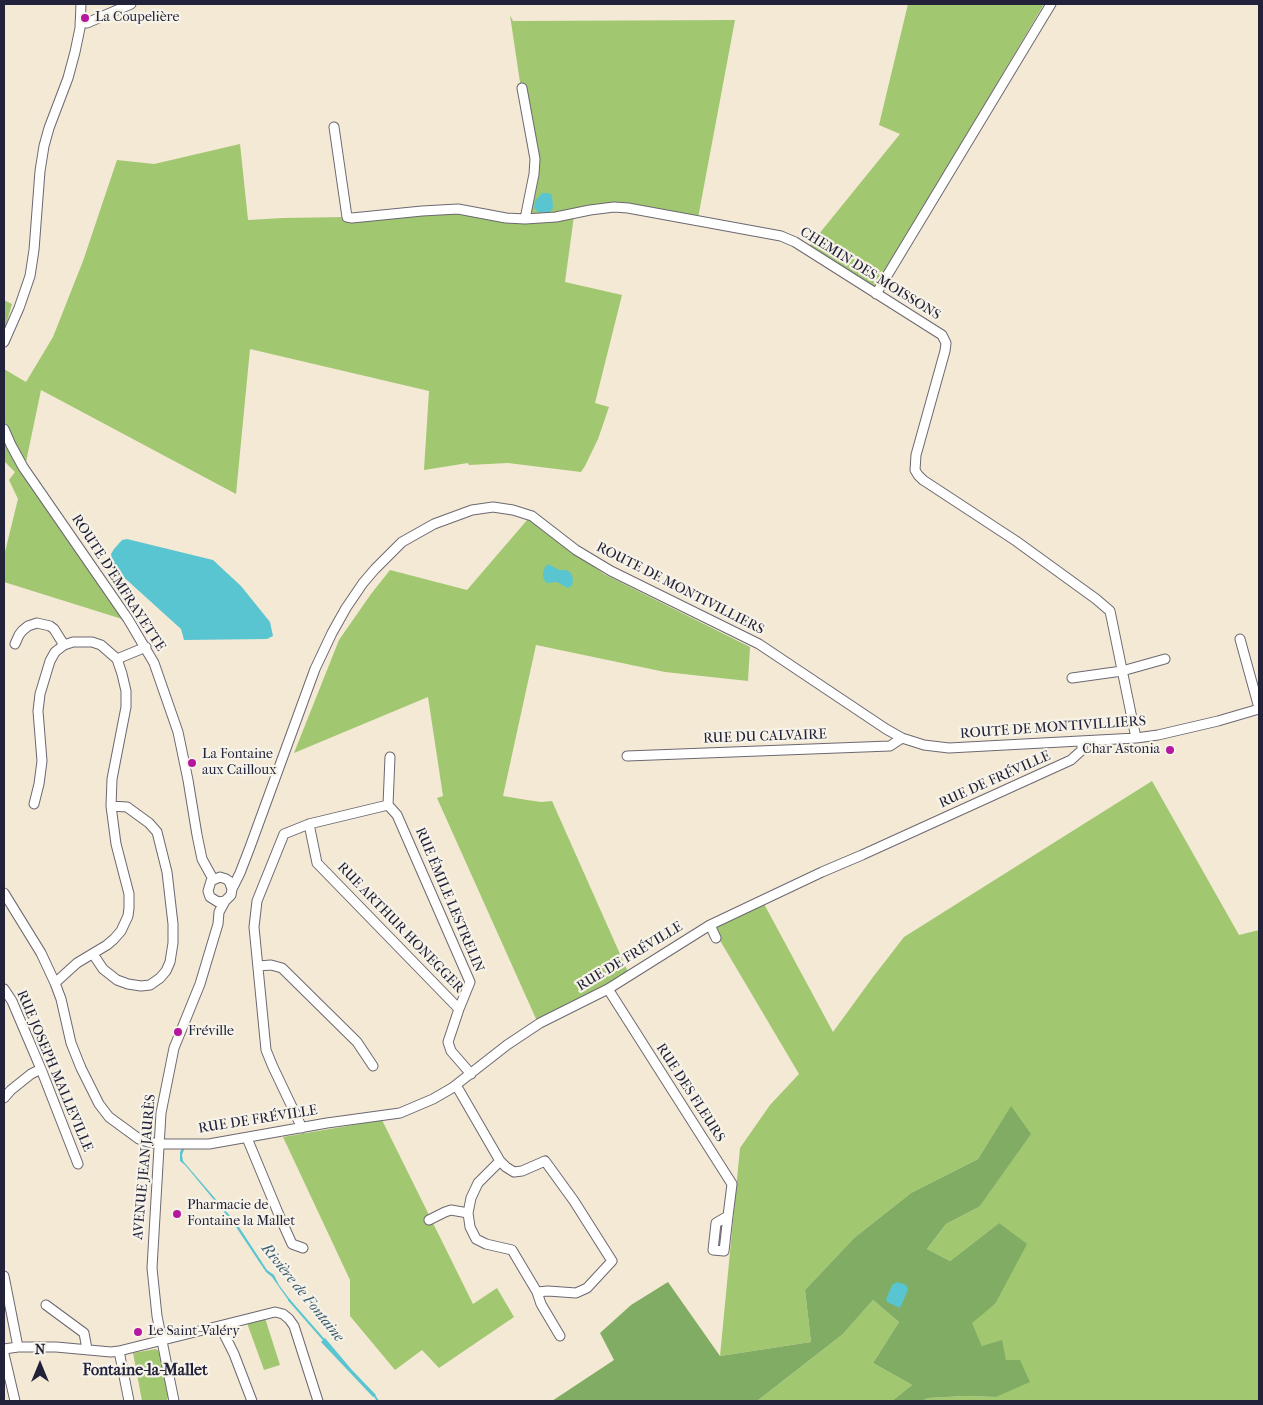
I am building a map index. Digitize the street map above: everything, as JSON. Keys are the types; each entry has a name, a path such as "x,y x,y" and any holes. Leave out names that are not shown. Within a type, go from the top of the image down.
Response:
{"street":[{"path":"4,342 30,276 43,153 49,128 75,52 81,4"},
{"path":"80,23 86,23 131,4"},
{"path":"876,294 1051,4"},
{"path":"522,88 535,159 525,219"},
{"name":"CHEMIN DES MOISSONS","path":"334,127 348,217 458,209 500,217 525,219 556,217 614,207 781,236 795,242 942,335 946,343 946,351 916,456 915,470 922,480 1016,541 1096,598 1110,611 1122,671"},
{"name":"ROUTE D'EMFRAYETTE","path":"4,429 23,467 146,648 160,679 178,732 202,859 213,879"},
{"name":"ROUTE DE MONTIVILLIERS","path":"232,889 247,856 314,669 346,608 375,568 402,542 434,524 472,510 493,507 513,510 532,516 576,550 611,572 759,644 886,729 902,738 924,745 949,748 1136,738 1158,735 1218,721 1259,708"},
{"path":"15,644 22,631 28,626 37,623 54,629 64,645"},
{"path":"1240,639 1259,708"},
{"path":"34,804 42,761 38,711 40,694 50,661 55,652 64,645 73,642 92,642 101,645 117,659 126,691 126,707 114,770 111,806 116,844 129,894 128,916 121,931 107,945 77,963 55,983"},
{"path":"117,659 146,648"},
{"path":"1072,678 1122,671 1165,659"},
{"path":"1122,671 1136,738"},
{"name":"RUE DU CALVAIRE","path":"626,756 890,746 902,738"},
{"name":"RUE DE FRÉVILLE","path":"4,893 41,954 55,983 71,1043 81,1068 99,1104 109,1118 139,1138 159,1144 209,1144 400,1114 433,1099 456,1085 507,1045 540,1023 608,989 710,925 822,872 1071,760 1078,754 1075,750 1078,741"},
{"path":"302,1128 266,1050 254,927 257,902 284,834 309,824 388,805 390,757"},
{"name":"RUE ÉMILE LESTRELIN","path":"388,805 397,816 470,982 459,1009"},
{"path":"93,954 103,969 117,980 141,986 150,985 166,972 170,962 173,943 167,872 157,832 149,823 127,807 111,806"},
{"name":"RUE ARTHUR HONEGGER","path":"309,824 317,862 459,1009 448,1042 451,1051 471,1074"},
{"name":"ROUTE DE MONTIVILLIERS","path":"224,878 234,872 247,856"},
{"path":"224,878 230,883 232,889 230,898 218,902 212,899 208,887 213,879 224,878"},
{"name":"AVENUE JEAN JAURÈS","path":"174,1401 157,1316 152,1268 161,1114 174,1048 208,961 212,941 214,911 212,899"},
{"name":"AVENUE JEAN JAURÈS","path":"212,941 218,924 219,912 225,901"},
{"path":"710,925 716,938"},
{"path":"258,966 271,965 282,968 357,1042 373,1066"},
{"name":"RUE JOSEPH MALLEVILLE","path":"4,989 12,1001 41,1069 78,1164"},
{"name":"RUE DES FLEURS","path":"608,989 732,1184 728,1216"},
{"path":"4,1098 31,1074 41,1069"},
{"path":"456,1085 500,1161 514,1172 522,1171 545,1161 574,1201 612,1261 587,1288 576,1293 537,1292"},
{"path":"247,1138 292,1244 303,1248"},
{"path":"500,1161 478,1183 471,1198 468,1213 470,1227 476,1239 486,1244 512,1250 537,1292 540,1304 560,1336"},
{"path":"429,1220 451,1210 468,1213"},
{"path":"4,1276 18,1347"},
{"path":"46,1305 84,1333 87,1349"},
{"path":"4,1350 18,1347 56,1347 112,1352 276,1312 283,1314 294,1326 318,1401"},
{"path":"220,1326 238,1363 252,1401"},
{"path":"119,1351 129,1401"},
{"path":"4,1354 15,1401"}],"green space":[{"path":"908,4 1044,4 872,295 806,250 900,134 879,125"},
{"path":"510,15 513,21 735,20 698,218 624,209 574,216 565,282 622,295 595,403 609,407 598,439 581,472 508,463 469,465 468,463 424,470 429,391 250,349 236,494 41,390 26,462 22,468 122,619 4,582 4,556 18,499 9,480 15,472 4,461 4,369 26,382 53,337 83,261 117,160 154,164 240,144 248,220 475,210 523,216 533,170"},
{"path":"4,300 12,304 4,332"},
{"path":"528,519 538,524 604,574 750,647 748,681 665,672 536,645 503,796 541,802 552,801 628,972 537,1021 437,798 443,796 428,697 294,753 339,640 390,570 467,590"},
{"path":"1152,781 1239,935 1259,930 1259,1401 922,1401 928,1398 965,1396 996,1397 1007,1360 982,1346 971,1322 995,1304 999,1223 950,1261 927,1249 946,1224 979,1207 1011,1107 978,1159 911,1193 854,1238 805,1290 811,1342 720,1356 740,1148 770,1105 799,1074 712,927 763,902 833,1032 904,937"},
{"path":"1011,1106 1031,1134 979,1207 946,1224 927,1249 950,1261 999,1223 1027,1244 995,1304 972,1323 982,1346 1002,1340 1006,1360 1020,1360 1030,1382 996,1397 965,1396 928,1398 922,1401 892,1401 912,1385 873,1363 899,1322 873,1300 843,1334 757,1401 552,1401 614,1360 600,1333 631,1305 668,1282 720,1356 811,1342 805,1290 854,1238 911,1193 978,1159"},
{"path":"382,1120 473,1304 497,1288 514,1317 439,1368 422,1350 395,1370 350,1316 350,1280 283,1137"},
{"path":"873,1300 899,1322 873,1363 912,1385 892,1401 757,1401 843,1334"},
{"path":"265,1318 280,1365 264,1370 247,1323"},
{"path":"156,1349 160,1352 168,1397 167,1401 142,1401 133,1353"}],"water":[{"path":"542,193 552,195 553,208 549,213 538,212 534,208 535,201"},
{"path":"127,539 213,560 241,586 270,622 273,636 267,639 184,640 181,629 118,572 111,554 122,540"},
{"path":"548,564 559,570 566,570 571,573 573,579 572,586 568,588 557,582 546,583 543,573"},
{"path":"185,1147 182,1155 183,1161 237,1224 267,1270 274,1275 291,1301 289,1301 272,1277 266,1272 234,1224 180,1161 180,1152"},
{"path":"897,1282 907,1286 908,1290 900,1308 887,1302 886,1299 892,1285"},
{"path":"325,1338 376,1395 373,1397 321,1342"}],"waterway":[{"name":"Rivière de Fontaine","path":"289,1300 324,1340"},
{"name":"Rivière de Fontaine","path":"374,1395 378,1401"}],"place":[{"name":"La Coupelière","path":"85,18"},
{"name":"Char Astonia","path":"1170,750"},
{"name":"La Fontaine aux Cailloux","path":"192,763"},
{"name":"Fréville","path":"178,1032"},
{"name":"Pharmacie de Fontaine la Mallet","path":"177,1214"},
{"name":"Le Saint-Valéry","path":"138,1332"}],"district":[{"name":"Fontaine-la-Mallet","path":"145,1371"}]}
